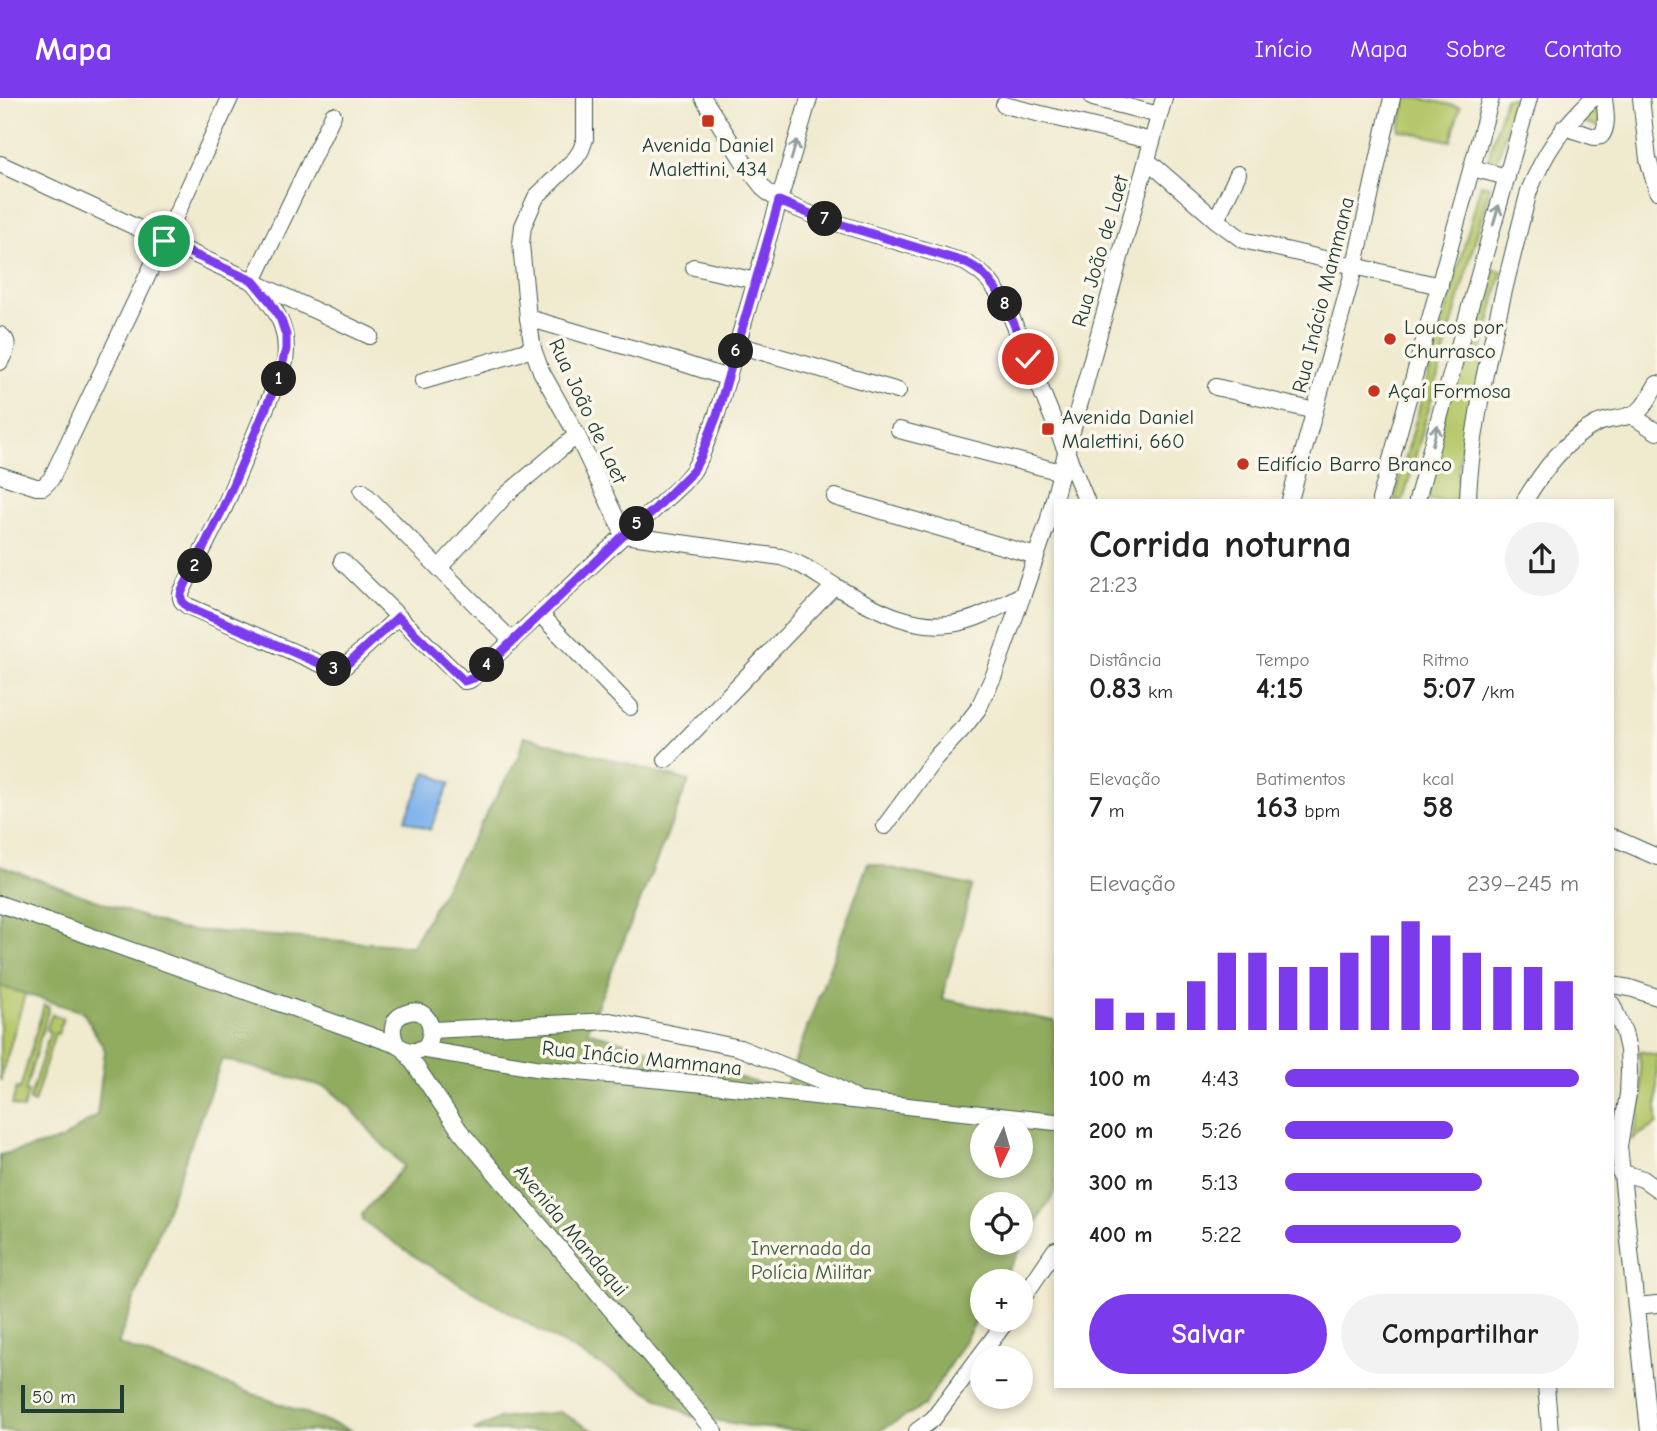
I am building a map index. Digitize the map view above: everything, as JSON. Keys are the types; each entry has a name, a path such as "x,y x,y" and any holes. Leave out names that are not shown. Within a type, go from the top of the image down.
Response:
{"street":[{"path":"0,475 36,487 43,487 51,479 230,98"},
{"name":"Rua João de Laet","path":"585,98 585,139 581,150 536,197 523,226 521,244 533,349 541,371 578,435 624,535"},
{"path":"703,98 747,167 765,190 779,201 820,218 964,262 982,272 1008,309 1086,499"},
{"path":"342,561 464,681 474,678 624,535 654,510 693,471 713,425 809,98"},
{"path":"1093,98 1159,115"},
{"name":"Rua João de Laet","path":"884,826 936,757 978,709 994,675 1048,522 1164,98"},
{"name":"Rua Inácio Mammana","path":"1290,499 1355,265 1392,98"},
{"path":"1380,499 1491,98"},
{"path":"1418,499 1529,98"},
{"path":"1468,499 1468,477 1488,360 1529,191 1539,167 1564,127 1594,98"},
{"path":"1564,127 1594,137 1601,136 1605,131 1604,98"},
{"path":"1641,98 1648,159 1657,191"},
{"path":"1004,105 1152,141"},
{"path":"253,281 333,115"},
{"path":"1147,160 1243,240 1440,286"},
{"path":"0,164 370,336"},
{"path":"1472,167 1507,177"},
{"path":"1216,220 1238,174"},
{"path":"694,265 756,281"},
{"path":"253,281 281,320 286,335 285,362 223,508 180,598 188,607 337,669 344,667 398,617"},
{"path":"528,318 676,360 728,378"},
{"path":"738,345 898,391"},
{"path":"423,381 533,349"},
{"path":"1526,499 1548,465 1572,441 1594,425 1631,415 1643,407 1657,384"},
{"path":"1216,387 1315,411"},
{"path":"1631,415 1657,432"},
{"path":"899,430 1061,471"},
{"path":"439,568 506,495 578,435"},
{"path":"362,491 512,640"},
{"path":"835,497 1036,556"},
{"path":"624,535 795,561 863,602 907,622 939,625 965,621 1023,594"},
{"path":"666,760 834,586"},
{"path":"540,614 630,707"},
{"path":"1614,838 1657,858"},
{"name":"Rua Inácio Mammana","path":"0,904 407,1048 535,1068 1054,1122"},
{"path":"1614,985 1657,997"},
{"path":"1614,1007 1625,1032 1629,1071 1616,1174 1636,1306 1649,1431"},
{"path":"411,1012 425,1017 432,1030 426,1045 407,1048 394,1038 392,1031 398,1017 411,1012"},
{"name":"Rua Inácio Mammana","path":"432,1030 610,1021 740,1048 832,1085 861,1102"},
{"name":"Avenida Mandaqui","path":"407,1048 460,1131 714,1431"},
{"path":"1616,1174 1643,1179 1657,1189"},
{"path":"1033,1283 1054,1251"},
{"path":"1636,1306 1657,1304"},
{"path":"917,1431 933,1419 998,1332"},
{"path":"1546,1388 1550,1431"}],"green space":[{"path":"1406,98 1419,98 1460,107 1451,141 1399,130"},
{"path":"1505,98 1515,98 1497,162 1488,160"},
{"path":"1596,104 1600,125 1580,121"},
{"path":"1481,184 1490,186 1403,499 1394,499"},
{"path":"1490,269 1502,271 1481,354 1486,368 1465,431 1458,466 1459,499 1427,499 1455,360 1468,346"},
{"name":"Invernada da Polícia Militar","path":"524,736 689,781 587,1031 784,1091 868,863 972,886 942,999 1054,1021 1054,1194 1033,1228 1033,1192 970,1192 970,1255 1017,1255 1008,1269 970,1269 970,1332 925,1405 879,1431 803,1431 755,1427 691,1416 423,1262 363,1221 362,1214 404,1166 351,1108 328,1088 222,1059 118,1344 353,1431 0,1431 0,1155 61,1140 97,1115 105,1050 83,1012 0,986 0,866 177,929 412,946 518,758"},
{"path":"0,983 26,991 0,1081"},
{"path":"44,1005 49,1007 25,1091 28,1092 23,1109 12,1105 16,1088 20,1089"},
{"path":"52,1014 63,1018 58,1034 55,1033 34,1103 29,1101 50,1032 46,1030"},
{"path":"1639,1051 1657,1055 1657,1124 1632,1139 1642,1090"},
{"path":"560,1412 594,1431 473,1431 498,1419"}],"water":[{"path":"426,772 450,783 430,830 405,820"}],"place":[{"name":"Avenida Daniel Malettini, 434","path":"708,121"},
{"name":"Loucos por Churrasco","path":"1390,339"},
{"name":"Açaí Formosa","path":"1374,391"},
{"name":"Avenida Daniel Malettini, 660","path":"1048,429"},
{"name":"Edifício Barro Branco","path":"1243,464"}],"route":[{"path":"164,241 253,281 269,300 286,335 285,362 280,375 223,508 180,598 188,607 333,669 344,667 398,617 464,681 474,678 624,535 682,484 701,456 717,415 779,201 820,218 964,262 982,272 1008,309 1028,359"}]}
